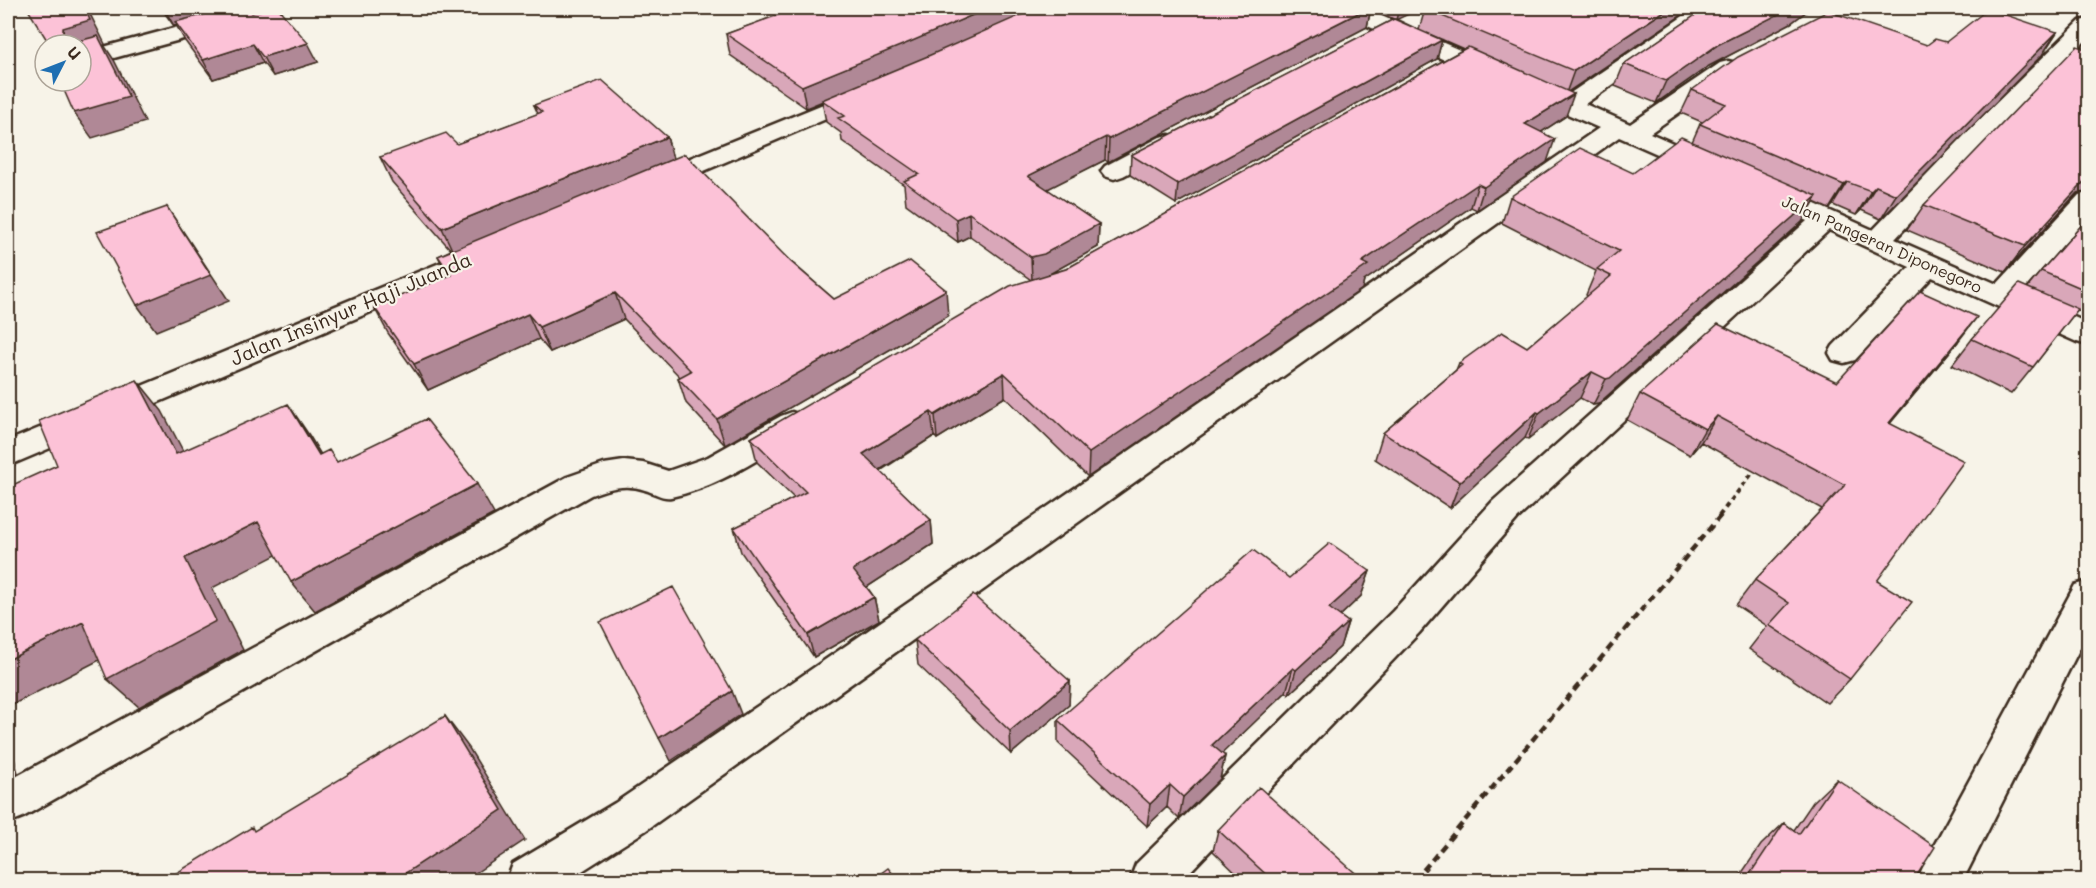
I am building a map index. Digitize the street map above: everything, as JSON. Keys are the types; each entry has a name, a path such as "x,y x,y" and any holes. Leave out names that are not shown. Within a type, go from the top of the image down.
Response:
{"street":[{"path":"93,57 271,8"},
{"path":"1346,8 1384,32 1460,58 1729,177"},
{"path":"1568,106 1708,8"},
{"path":"1384,32 1422,18"},
{"path":"1877,242 1991,122 2088,26"},
{"path":"1429,75 1460,58"},
{"path":"529,880 630,817 1625,131 1718,73 1748,58"},
{"path":"634,190 888,85"},
{"path":"1114,171 1188,132"},
{"name":"Jalan Pangeran Diponegoro","path":"1782,200 2088,335"},
{"path":"2001,297 2088,201"},
{"path":"1152,880 1406,622 1505,510 1825,219"},
{"name":"Jalan Insinyur Haji Juanda","path":"8,454 513,241"},
{"path":"1844,353 1928,264"},
{"path":"8,803 579,486 608,473 643,474 668,485 720,466 820,407"},
{"path":"1940,880 2088,596"}],"path":[{"path":"1415,880 1715,522 1758,466"}],"building":[{"path":"27,8 84,8 90,20 63,28 63,33 43,33"},
{"path":"230,8 247,8 252,13 278,8 308,43 263,57 253,44 203,60 175,22"},
{"path":"797,8 989,8 802,86 726,34"},
{"path":"1037,8 1368,8 1109,139 1106,137 1028,176 1099,224 1044,254 1031,257 969,213 956,219 904,181 919,174 838,118 845,116 822,100"},
{"path":"1669,8 1574,71 1425,9"},
{"path":"1706,8 1791,8 1719,44 1666,81 1624,64"},
{"path":"1988,9 2057,32 1896,195 1876,186 1871,191 1847,182 1844,185 1700,124 1726,104 1692,90 1738,57 1828,11 1927,45 1935,39 1946,42"},
{"path":"1394,19 1442,40 1178,184 1131,155"},
{"path":"98,36 129,97 74,113 65,93 93,93 93,37"},
{"path":"2077,46 2088,50 2088,177 2025,246 1924,205"},
{"path":"1468,47 1574,94 1525,124 1555,139 1484,187 1478,184 1362,262 1368,265 1089,453 1004,373 935,415 931,412 863,454 931,520 853,570 874,597 808,635 734,528 806,492 751,438 1010,286 1066,269"},
{"path":"602,80 667,137 442,228 380,157 446,133 457,144 542,112 534,105"},
{"path":"1681,137 1817,196 1610,378 1606,379 1592,372 1539,413 1537,412 1460,482 1383,433 1462,365 1459,363 1502,332 1527,347 1611,276 1597,269 1619,251 1510,197 1580,148 1633,173"},
{"path":"685,154 791,262 834,299 910,261 946,290 717,419 678,378 691,371 615,293 539,327 528,314 414,364 374,307 451,275 438,256"},
{"path":"167,207 211,275 137,305 97,232"},
{"path":"2088,218 2088,291 2041,271"},
{"path":"2019,284 2078,309 2033,367 1972,339"},
{"path":"1920,291 1977,317 1889,423 1964,461 1877,581 1912,602 1850,679 1769,625 1789,603 1755,580 1845,485 1717,416 1705,429 1640,394 1718,324 1837,382"},
{"path":"137,380 176,454 288,404 319,455 329,450 337,462 426,419 477,484 291,582 258,522 185,558 216,621 107,679 83,622 8,660 8,487 57,465 39,421"},
{"path":"1330,543 1370,571 1329,608 1348,622 1296,670 1293,668 1212,745 1225,756 1183,797 1170,785 1150,804 1058,720 1253,550 1289,578"},
{"path":"673,587 732,691 659,738 600,622"},
{"path":"973,595 1070,681 1010,731 915,640"},
{"path":"445,716 502,810 395,880 165,880 252,827 254,831"},
{"path":"1837,779 1935,847 1914,880 1746,880 1784,823 1799,834"},
{"path":"1259,787 1363,880 1272,880 1218,830"},
{"path":"888,868 898,880 872,880"}]}
